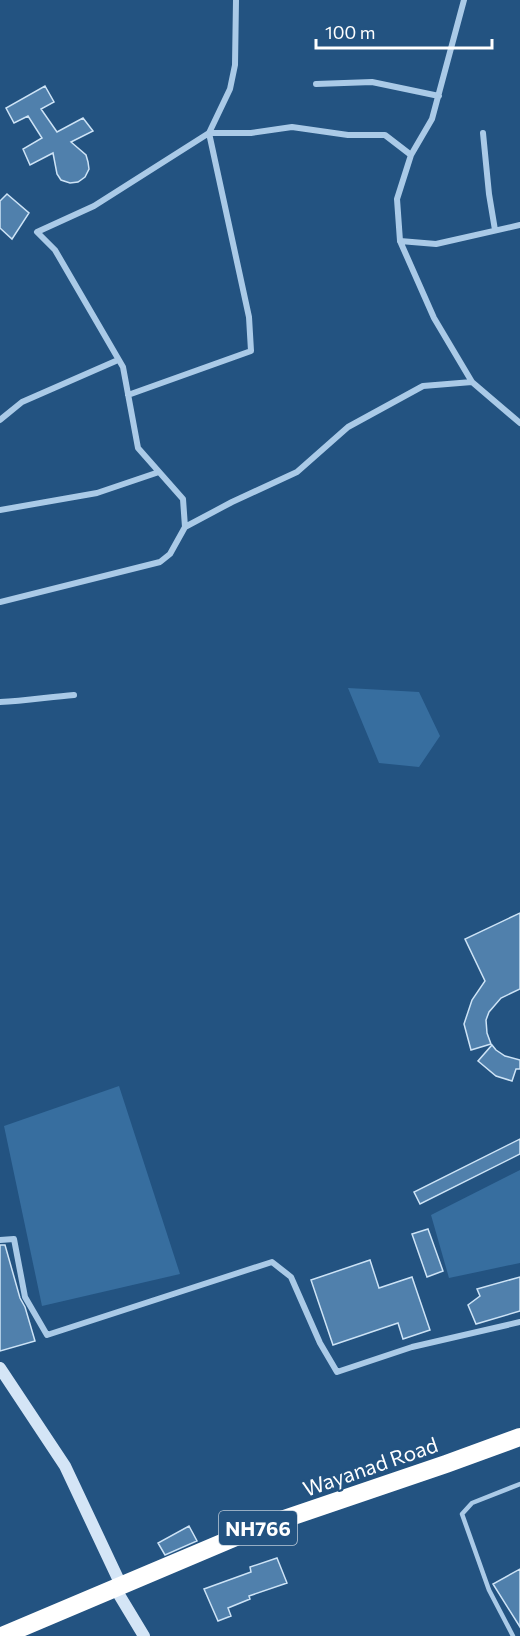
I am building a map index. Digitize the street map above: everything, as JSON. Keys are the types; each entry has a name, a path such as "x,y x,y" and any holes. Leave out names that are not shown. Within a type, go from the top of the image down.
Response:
{"highway":[{"name":"Wayanad Road","path":"2,1636 255,1529 520,1437"}],"street":[{"path":"128,395 251,351 249,316 209,134 230,89 235,66 236,0"},
{"path":"464,0 432,119 411,155 397,199 400,241 434,318 472,382 520,423"},
{"path":"316,84 372,82 439,96"},
{"path":"185,527 183,499 138,448 123,367 55,250 38,232 94,206 209,134 251,133 292,127 348,135 385,135 411,155"},
{"path":"483,134 495,230"},
{"path":"400,241 436,244 520,225"},
{"path":"0,420 22,402 118,360"},
{"path":"0,602 160,562 170,554 185,527 297,472 348,427 423,386 472,382"},
{"path":"0,510 97,493 159,472"},
{"path":"0,702 74,695"},
{"path":"0,1240 14,1239 25,1297 47,1335 272,1262 291,1277 320,1343 337,1372 412,1347 520,1322"},
{"path":"0,1368 65,1466 118,1586 144,1636"}],"lane":[{"path":"513,1636 489,1590 462,1514 472,1503 520,1484"}],"shaded area":[{"path":"348,688 419,692 440,736 419,767 379,763"},
{"path":"119,1086 180,1274 42,1306 4,1126"},
{"path":"520,1170 520,1263 449,1278 431,1215"}],"building":[{"path":"45,86 54,102 41,109 57,132 83,118 93,131 71,142 86,155 88,162 89,169 85,177 78,182 70,183 61,180 57,174 53,153 30,165 23,149 42,138 28,116 14,123 6,108"},
{"path":"7,194 29,213 12,239 0,228 0,201"},
{"path":"520,913 520,989 501,998 489,1012 486,1020 491,1044 471,1050 464,1024 472,1000 485,981 465,939"},
{"path":"492,1045 505,1056 520,1060 520,1069 516,1069 512,1081 496,1076 478,1061"},
{"path":"520,1139 520,1154 420,1204 414,1192"},
{"path":"428,1229 443,1271 427,1277 412,1234"},
{"path":"0,1245 5,1245 35,1341 0,1351"},
{"path":"370,1260 379,1288 412,1277 430,1330 403,1339 398,1323 333,1345 311,1280"},
{"path":"520,1277 520,1311 476,1324 468,1305 480,1296 477,1289"},
{"path":"189,1526 197,1541 165,1555 158,1543"},
{"path":"277,1558 287,1583 249,1596 250,1599 228,1608 231,1616 218,1621 204,1589 251,1572 250,1567"},
{"path":"520,1569 520,1627 493,1584"}]}
